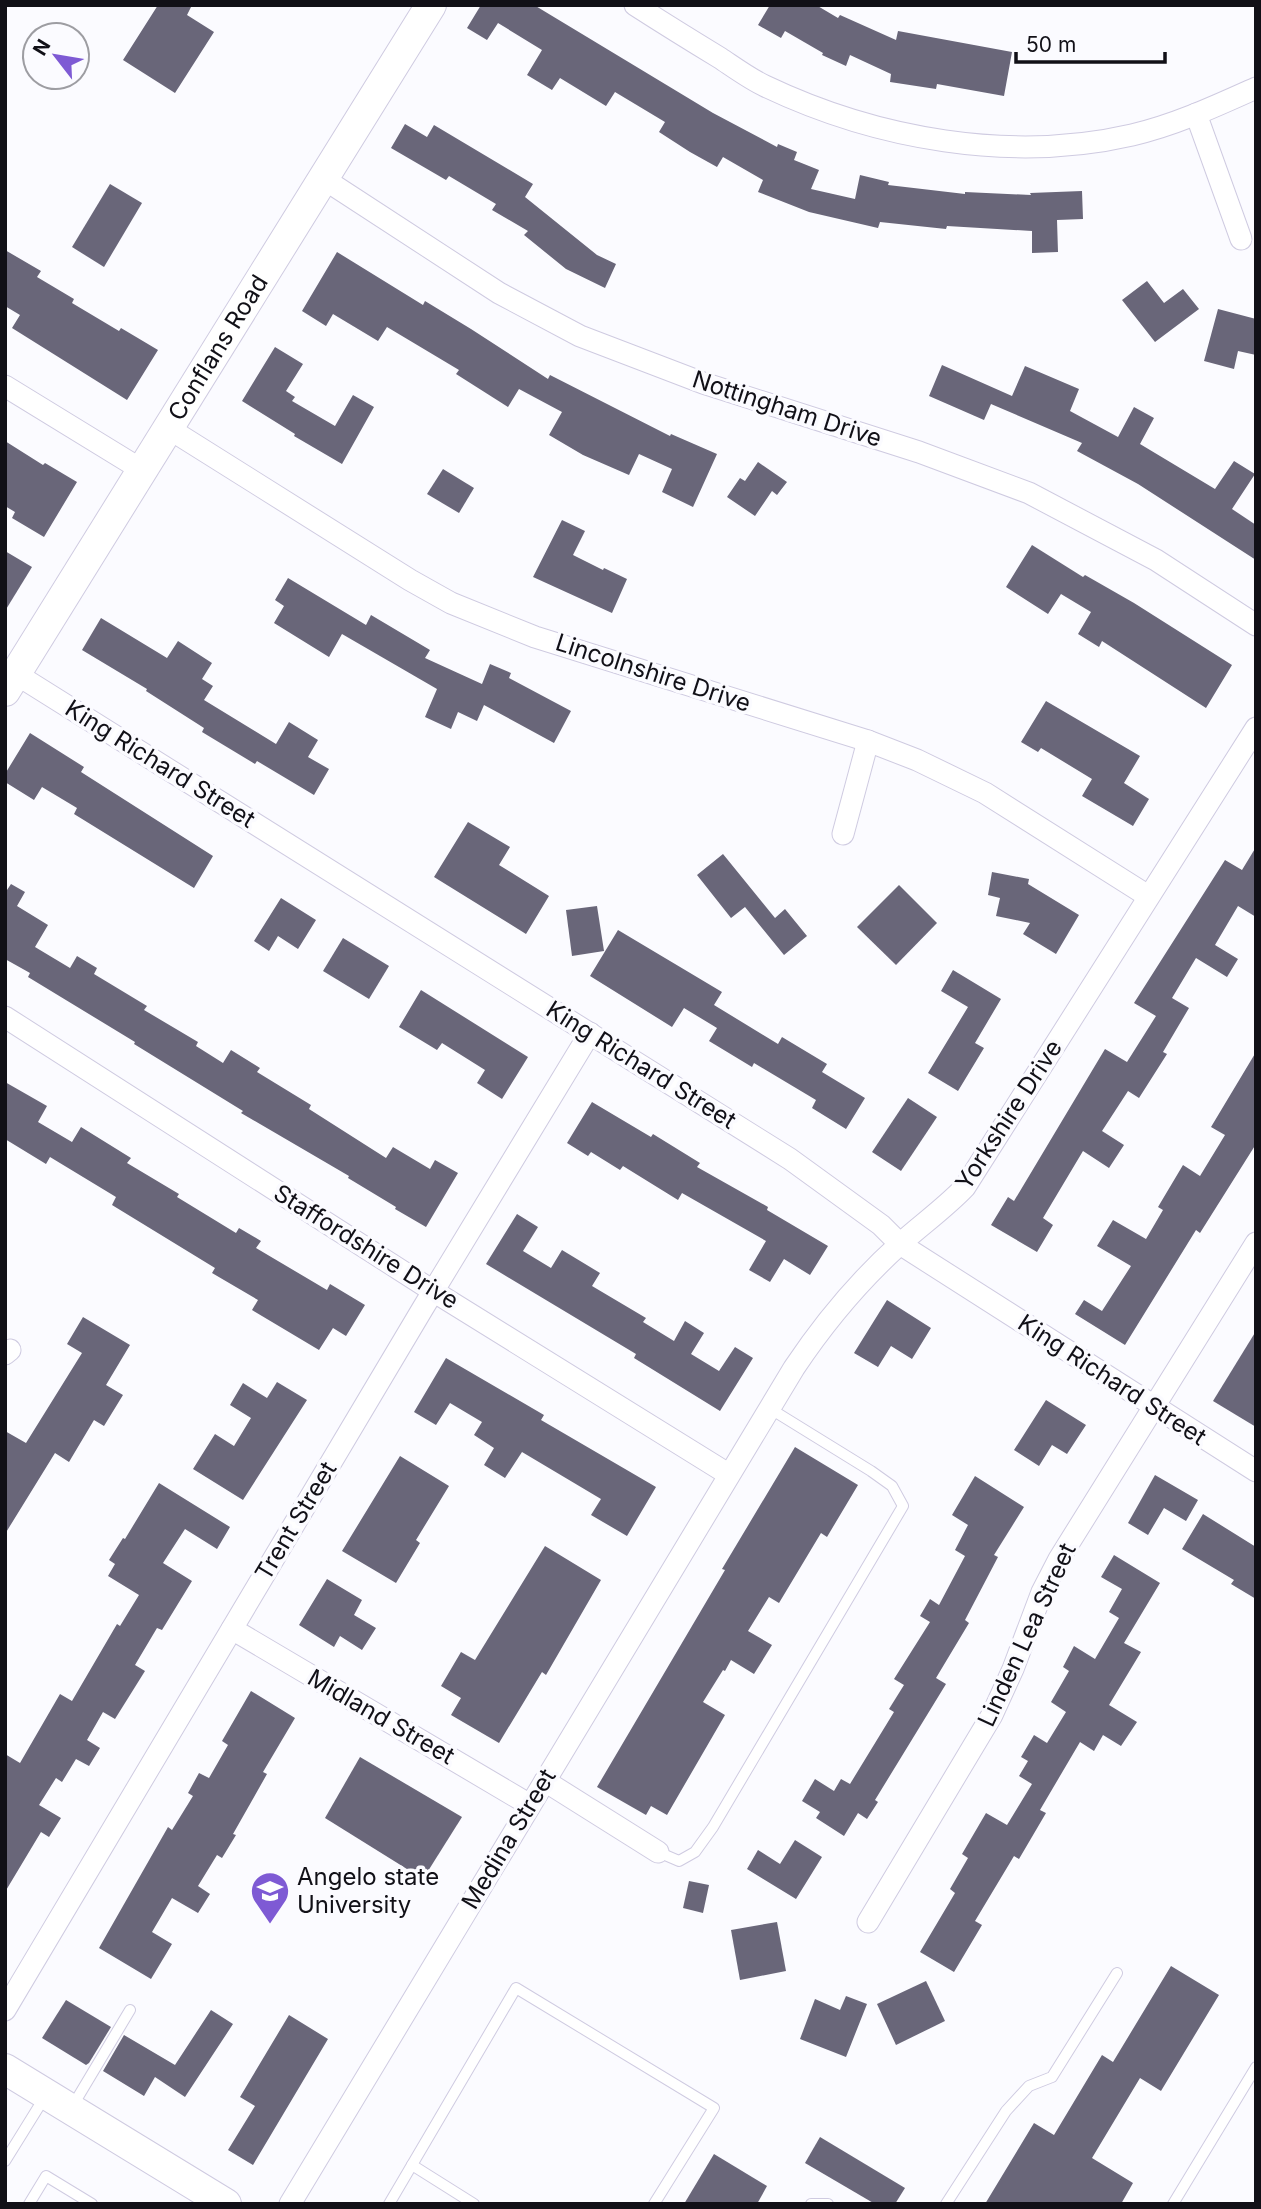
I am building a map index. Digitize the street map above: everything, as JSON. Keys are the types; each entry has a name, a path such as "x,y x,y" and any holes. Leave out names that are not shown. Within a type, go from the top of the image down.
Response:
{"main road":[{"name":"Conflans Road","path":"10,682 430,5"},
{"path":"5,2069 226,2204"}],"street":[{"path":"635,5 764,85 846,119 934,140 991,145 1067,145 1132,135 1196,114 1256,88"},
{"path":"1196,114 1241,239"},
{"name":"Nottingham Drive","path":"324,179 499,293 580,336 703,383 919,452 1029,493 1156,560 1256,625"},
{"path":"5,386 142,470"},
{"name":"Lincolnshire Drive","path":"168,428 451,603 536,636 868,741 917,760 985,793 1148,896"},
{"name":"King Richard Street","path":"10,682 590,1033 790,1159 881,1225 900,1244 1256,1471"},
{"name":"Yorkshire Drive","path":"728,1474 814,1338 842,1302 900,1244 942,1210 965,1187 1256,728"},
{"path":"843,834 868,741"},
{"name":"Staffordshire Drive","path":"5,1017 433,1291 728,1474"},
{"name":"Trent Street","path":"5,2010 433,1291 590,1033"},
{"name":"Linden Lea Street","path":"868,1922 992,1715 1013,1669 1042,1592 1059,1559 1256,1243"},
{"name":"Medina Street","path":"290,2204 728,1474"},
{"name":"Midland Street","path":"232,1629 530,1805"},
{"path":"545,1781 658,1852"}],"lane":[{"path":"658,1852 679,1861 695,1852 713,1827 903,1506 892,1486 872,1471 769,1408"},
{"path":"946,2204 1006,2111 1029,2086 1052,2077 1117,1973"},
{"path":"389,2204 516,1988 714,2108 654,2204"},
{"path":"5,2161 59,2102 130,2010"},
{"path":"1173,2204 1256,2067"},
{"path":"412,2165 474,2204"},
{"path":"29,2204 46,2176 92,2204"},
{"path":"811,2204 828,2204"}],"building":[{"path":"158,5 192,5 187,15 214,32 175,93 123,60"},
{"path":"481,5 534,5 713,113 777,147 778,144 797,152 794,160 819,170 811,189 855,199 860,175 889,182 888,185 965,194 1031,195 1030,193 1082,191 1083,219 1057,220 1058,252 1032,253 1032,231 947,226 946,229 880,222 878,228 809,212 758,192 763,180 723,157 717,167 690,152 659,132 665,122 615,92 606,106 560,78 552,90 527,75 542,50 498,23 487,40 467,28"},
{"path":"770,5 816,5 838,18 840,15 896,40 898,31 1012,52 1004,96 937,84 936,89 890,82 891,74 850,55 846,66 822,55 823,53 785,31 781,38 758,25"},
{"path":"405,124 427,137 434,125 533,184 525,197 597,255 616,264 605,288 566,269 524,235 528,231 492,210 496,204 449,176 446,180 391,148"},
{"path":"110,184 142,203 104,267 72,247"},
{"path":"5,250 41,271 37,277 74,299 72,303 158,350 127,400 12,328 20,315 5,306"},
{"path":"337,252 423,305 425,301 548,379 550,375 670,436 671,434 717,454 693,507 662,492 672,469 639,454 629,475 583,455 549,435 562,412 519,389 508,407 456,374 459,370 387,327 378,341 333,314 326,326 302,311"},
{"path":"1147,281 1164,303 1183,289 1199,309 1155,342 1122,300"},
{"path":"1218,309 1256,319 1256,355 1238,351 1234,369 1204,361"},
{"path":"275,347 303,364 286,391 295,397 292,401 335,426 353,395 374,407 342,464 242,401"},
{"path":"942,365 1012,396 1025,366 1079,389 1070,411 1118,437 1134,407 1154,418 1140,444 1215,489 1234,461 1255,474 1232,509 1256,525 1256,560 1138,484 1077,451 1082,443 991,404 984,420 929,396"},
{"path":"5,441 77,482 44,537 12,518 15,512 5,506"},
{"path":"758,462 787,482 777,495 772,491 755,516 727,497 740,478 745,481"},
{"path":"443,469 474,488 459,513 427,494"},
{"path":"562,520 585,531 573,555 627,579 612,613 533,577"},
{"path":"1032,545 1083,577 1085,575 1134,603 1232,665 1206,708 1102,641 1099,647 1078,634 1091,612 1061,594 1048,614 1006,587"},
{"path":"5,551 32,567 5,611"},
{"path":"288,578 366,625 371,615 430,650 425,658 482,684 490,664 511,673 509,678 571,711 554,743 484,705 477,721 458,712 451,729 425,717 437,689 342,634 329,657 274,623 284,606 275,600"},
{"path":"101,618 167,658 178,641 212,663 202,679 213,686 204,700 276,744 289,722 318,740 308,757 329,769 314,795 202,732 204,728 146,691 147,689 82,650"},
{"path":"1046,701 1140,756 1124,783 1149,799 1133,826 1082,796 1092,779 1041,748 1038,752 1021,742"},
{"path":"30,733 84,767 81,772 213,856 194,888 74,814 77,808 42,787 34,800 5,782 5,774"},
{"path":"468,822 510,847 499,865 549,896 526,934 434,877"},
{"path":"1256,847 1256,917 1238,906 1215,945 1238,959 1227,977 1196,958 1172,998 1189,1008 1163,1052 1167,1054 1139,1098 1128,1091 1102,1131 1124,1145 1109,1168 1083,1151 1043,1218 1053,1225 1037,1252 991,1225 1008,1197 1014,1201 1105,1049 1127,1062 1156,1016 1134,1003 1225,860 1242,870"},
{"path":"723,854 775,918 785,909 807,936 784,955 745,907 731,918 697,875"},
{"path":"992,872 1029,879 1028,884 1079,915 1056,954 1023,934 1030,923 996,916 1000,898 988,895"},
{"path":"11,884 25,892 17,906 48,925 35,947 70,968 77,956 97,968 94,974 147,1006 144,1010 198,1042 196,1046 223,1063 231,1050 260,1068 257,1072 311,1105 309,1109 386,1158 393,1147 430,1169 435,1160 458,1173 426,1227 348,1178 349,1176 241,1113 243,1111 28,977 30,973 5,959 5,893"},
{"path":"899,885 937,923 896,965 857,927"},
{"path":"281,898 316,920 298,949 278,936 269,951 254,941"},
{"path":"597,906 604,951 572,956 566,910"},
{"path":"618,930 722,992 714,1005 778,1044 782,1037 827,1064 822,1072 865,1098 846,1129 812,1108 816,1100 754,1063 752,1067 709,1041 717,1028 684,1008 672,1027 590,976"},
{"path":"343,938 389,966 369,999 323,971"},
{"path":"953,970 1001,999 975,1043 984,1048 958,1091 928,1073 968,1007 941,991"},
{"path":"421,990 528,1057 502,1099 477,1083 485,1070 442,1043 437,1050 399,1027"},
{"path":"1256,1052 1256,1144 1200,1233 1196,1230 1125,1345 1075,1314 1084,1300 1102,1311 1131,1266 1097,1246 1113,1220 1146,1239 1163,1210 1158,1207 1183,1165 1200,1176 1225,1135 1211,1127"},
{"path":"5,1082 47,1106 38,1122 72,1142 81,1127 131,1158 127,1163 179,1194 177,1197 236,1233 239,1228 261,1241 256,1248 327,1290 330,1284 365,1305 346,1336 333,1328 319,1350 252,1310 258,1300 212,1273 215,1268 112,1205 116,1197 50,1157 46,1164 5,1139"},
{"path":"908,1098 937,1117 901,1171 872,1152"},
{"path":"592,1102 651,1137 653,1134 700,1163 697,1167 768,1207 767,1210 828,1246 810,1275 784,1259 770,1282 749,1270 766,1241 682,1193 678,1200 623,1166 620,1170 591,1152 588,1156 567,1143"},
{"path":"517,1214 538,1227 523,1251 551,1268 562,1250 600,1273 592,1286 646,1318 643,1322 674,1341 685,1321 704,1333 691,1354 719,1371 735,1347 753,1358 720,1411 634,1358 636,1354 486,1264"},
{"path":"887,1300 931,1328 912,1359 891,1346 878,1367 854,1353"},
{"path":"83,1317 130,1345 106,1385 123,1395 104,1426 94,1420 69,1462 55,1453 5,1534 5,1431 26,1443 82,1353 67,1344"},
{"path":"1256,1331 1256,1427 1213,1401"},
{"path":"446,1358 544,1415 541,1420 656,1487 627,1536 591,1515 601,1499 522,1452 505,1478 484,1465 494,1448 474,1435 482,1422 450,1403 436,1425 414,1412"},
{"path":"277,1382 307,1400 243,1500 193,1469 215,1434 234,1446 251,1418 230,1405 243,1383 267,1398"},
{"path":"1046,1400 1086,1425 1067,1454 1052,1445 1039,1466 1014,1450"},
{"path":"795,1447 858,1485 827,1537 821,1533 779,1603 769,1597 748,1631 772,1645 754,1674 731,1660 703,1702 725,1715 667,1815 651,1806 646,1815 597,1787"},
{"path":"400,1456 449,1486 416,1540 420,1543 396,1583 342,1551"},
{"path":"1155,1475 1198,1500 1186,1521 1164,1508 1148,1535 1128,1523"},
{"path":"975,1476 1024,1507 994,1555 998,1557 965,1620 969,1623 936,1678 946,1684 875,1800 878,1802 867,1819 858,1813 844,1836 816,1818 820,1812 802,1801 815,1779 834,1791 841,1779 850,1784 894,1712 889,1709 904,1685 894,1679 930,1622 920,1616 930,1599 939,1605 965,1556 955,1550 968,1525 952,1515"},
{"path":"159,1483 230,1527 217,1549 185,1529 163,1563 192,1581 162,1630 157,1628 135,1665 145,1671 115,1719 103,1712 87,1740 100,1748 89,1766 76,1759 62,1782 56,1778 39,1805 61,1818 49,1837 41,1832 5,1892 5,1754 20,1763 60,1694 72,1701 117,1624 120,1626 139,1595 108,1576 115,1564 109,1560"},
{"path":"1203,1514 1256,1547 1256,1599 1231,1584 1234,1580 1182,1549"},
{"path":"545,1546 601,1580 546,1675 542,1672 499,1743 451,1715 461,1698 441,1686 461,1652 475,1660"},
{"path":"1114,1555 1160,1583 1124,1643 1141,1652 1109,1705 1137,1722 1121,1746 1103,1735 1094,1751 1080,1742 1040,1810 1046,1813 1019,1859 1014,1856 975,1921 982,1925 954,1972 920,1952 955,1893 950,1889 968,1858 962,1854 986,1813 1007,1825 1032,1784 1019,1776 1028,1761 1021,1757 1034,1735 1047,1743 1066,1712 1051,1702 1069,1671 1063,1667 1074,1646 1095,1659 1119,1618 1109,1612 1122,1589 1101,1577"},
{"path":"327,1579 362,1600 354,1615 376,1628 362,1650 340,1636 334,1647 299,1625"},
{"path":"251,1691 295,1718 263,1772 267,1774 233,1834 236,1835 222,1858 217,1855 198,1886 210,1894 198,1913 172,1898 152,1932 172,1944 151,1979 99,1948 168,1827 172,1830 193,1796 188,1793 199,1773 209,1778 228,1745 222,1741"},
{"path":"360,1757 462,1817 423,1879 325,1818"},
{"path":"795,1840 822,1857 796,1899 747,1869 758,1850 780,1864"},
{"path":"689,1881 709,1885 703,1913 683,1908"},
{"path":"777,1922 786,1971 740,1980 731,1930"},
{"path":"1171,1966 1219,1995 1161,2091 1140,2078 1092,2158 1133,2183 1121,2204 985,2204 1034,2123 1054,2135 1102,2055 1113,2062"},
{"path":"926,1981 945,2021 896,2045 877,2004"},
{"path":"846,1996 867,2004 846,2057 800,2039 815,1999 840,2010"},
{"path":"66,2000 111,2027 86,2065 42,2038"},
{"path":"211,2010 233,2024 185,2097 155,2077 144,2096 103,2071 124,2035 175,2065"},
{"path":"289,2015 328,2039 253,2165 228,2150 255,2106 240,2097"},
{"path":"820,2137 905,2188 895,2204 875,2204 805,2163"},
{"path":"714,2154 767,2186 757,2204 684,2204"}],"place":[{"name":"Angelo state University","path":"270,1925"}]}
